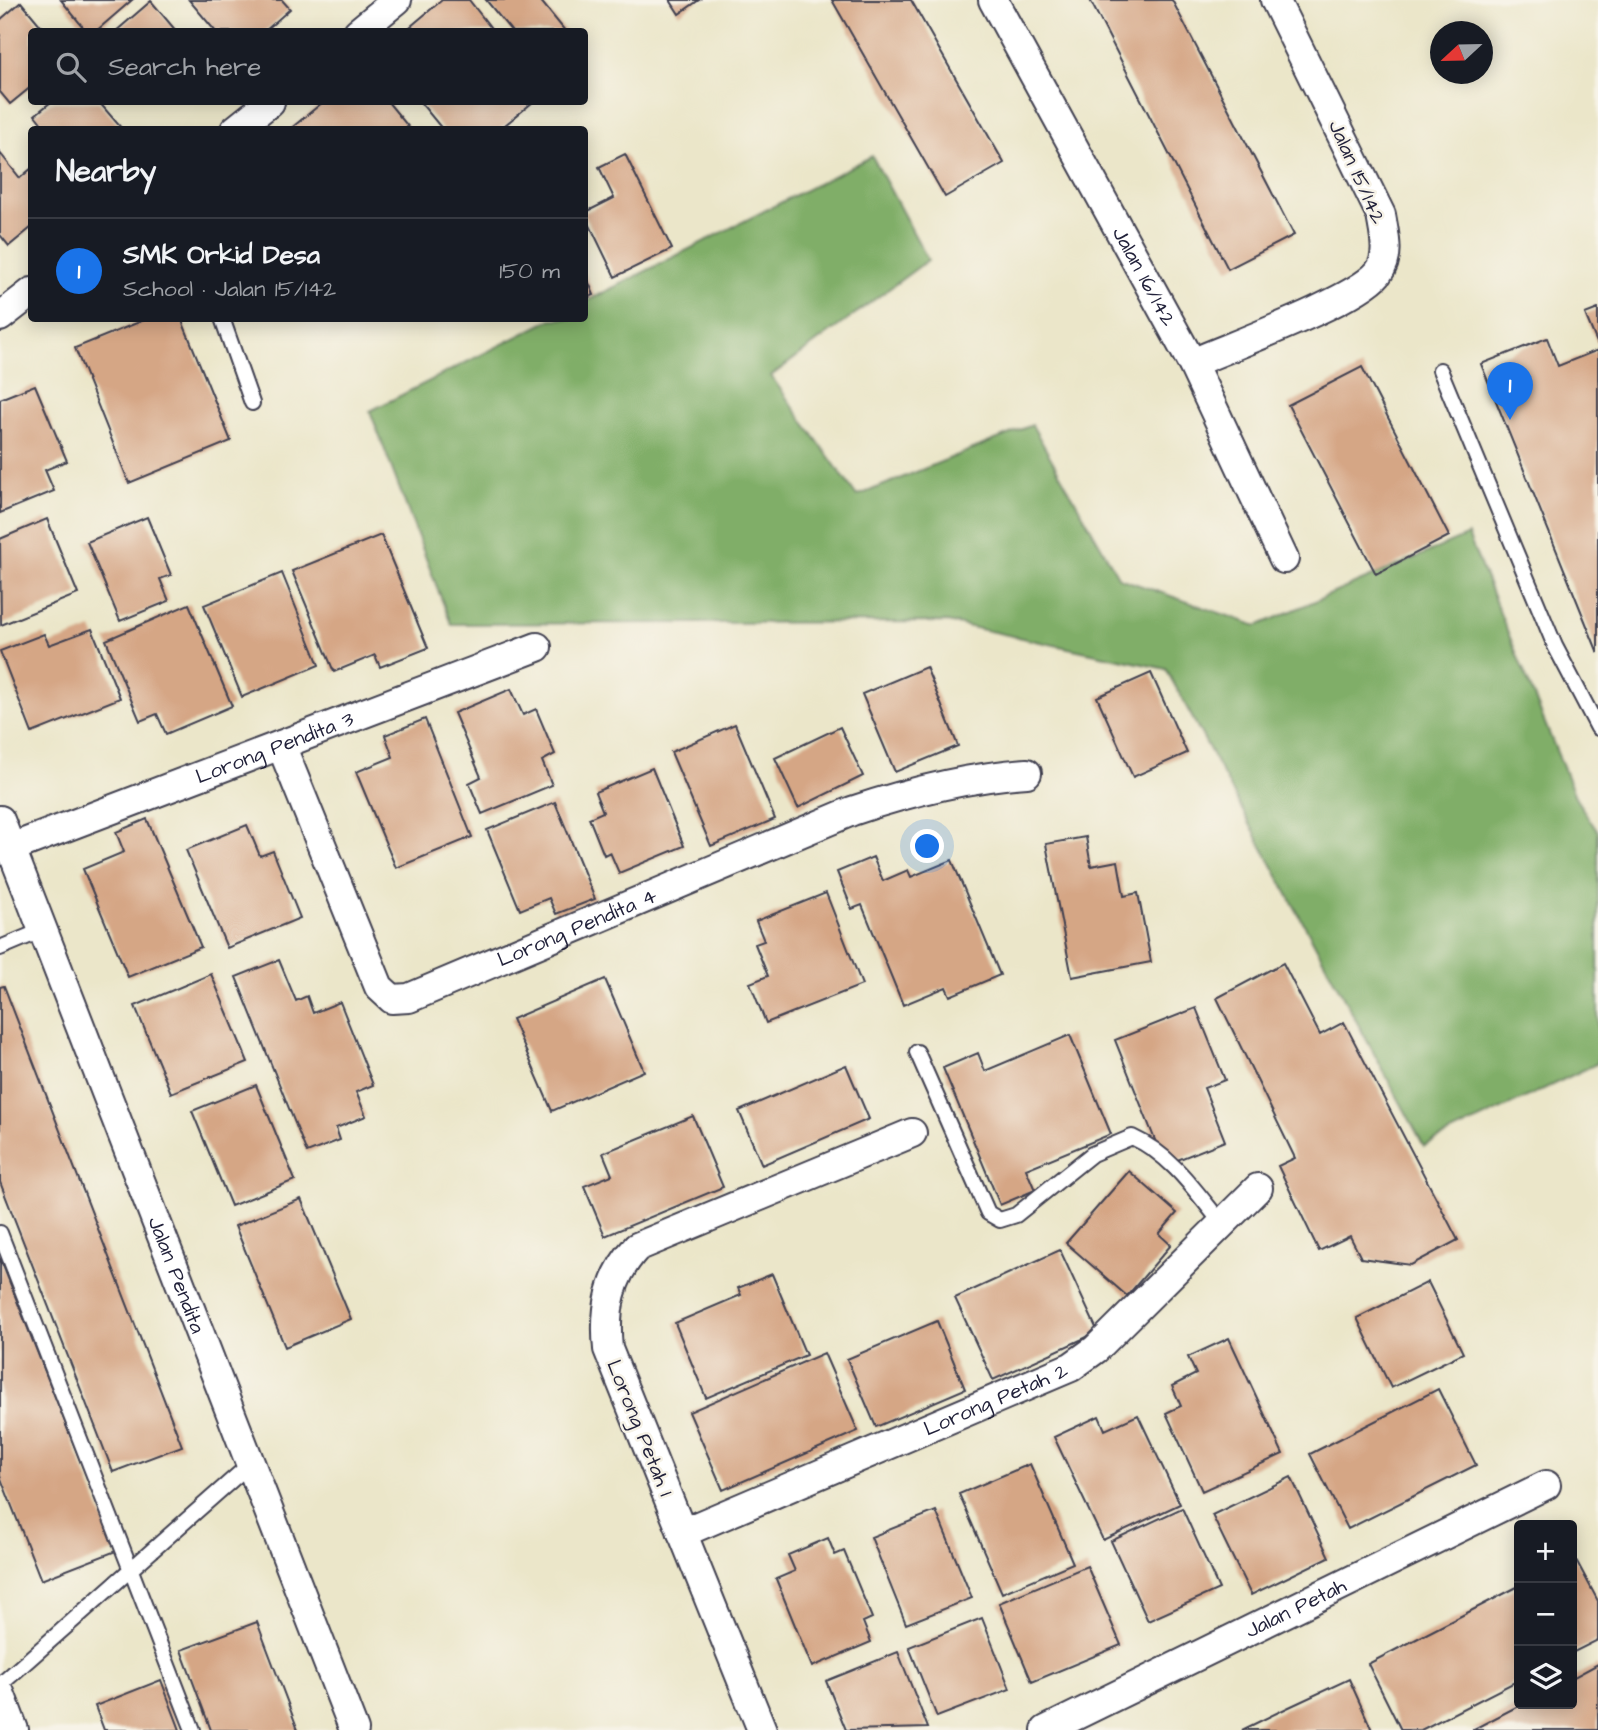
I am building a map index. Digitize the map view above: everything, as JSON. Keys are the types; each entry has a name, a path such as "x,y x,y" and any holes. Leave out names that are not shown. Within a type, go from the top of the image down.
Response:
{"street":[{"path":"363,28 397,0"},
{"name":"Jalan 16/142","path":"993,0 1192,363 1284,559"},
{"name":"Jalan 15/142","path":"1192,363 1355,292 1379,272 1387,249 1381,215 1275,0"},
{"path":"240,126 266,105"},
{"path":"0,317 28,295"},
{"name":"Lorong Pendita 3","path":"11,848 537,647"},
{"name":"Lorong Pendita 4","path":"281,745 379,987 392,999 409,998 852,811 895,797 992,775 1027,773"},
{"name":"Jalan Pendita","path":"0,820 354,1730"},
{"name":"Lorong Petah 1","path":"762,1730 608,1349 606,1330 610,1303 620,1266 638,1247 912,1132"},
{"name":"Lorong Petah 2","path":"682,1533 1071,1367 1096,1349 1258,1188"},
{"name":"Jalan Petah","path":"1054,1729 1546,1485"},
{"path":"0,1693 14,1730"}],"lane":[{"path":"223,322 252,402"},
{"path":"1440,370 1555,646 1598,728"},
{"path":"0,948 43,930"},
{"path":"917,1052 988,1213 999,1220 1016,1215 1092,1153 1132,1138 1154,1147 1174,1166 1223,1225"},
{"path":"0,1233 193,1730"},
{"path":"0,1685 250,1464"}],"green space":[{"path":"872,156 928,260 771,376 857,496 1032,425 1119,578 1257,626 1468,535 1576,799 1598,832 1598,1063 1424,1146 1166,669 947,622 451,624 370,411 546,322 588,322 588,300"}],"building":[{"path":"61,0 132,0 100,28 84,28"},
{"path":"189,0 282,0 290,9 269,28 213,28"},
{"path":"442,0 469,0 491,28 409,28"},
{"path":"486,0 540,0 563,28 509,28"},
{"path":"670,0 699,0 679,14"},
{"path":"832,0 911,0 1004,163 945,197"},
{"path":"1090,0 1172,0 1294,235 1228,269"},
{"path":"151,1 174,28 120,28"},
{"path":"21,2 43,28 28,28 28,89 10,104 0,92 0,20"},
{"path":"47,105 102,105 120,126 44,126 35,115"},
{"path":"319,105 390,105 408,126 294,126"},
{"path":"422,105 529,105 504,126 440,126"},
{"path":"0,153 20,178 28,171 28,230 9,246 0,235"},
{"path":"625,154 672,249 615,277 588,221 588,211 614,198 599,167"},
{"path":"588,281 594,295 588,297"},
{"path":"1598,309 1598,345 1585,314"},
{"path":"139,322 183,322 231,441 129,483 75,348"},
{"path":"1547,338 1558,366 1598,350 1598,653 1481,364"},
{"path":"1362,367 1449,536 1376,574 1288,405"},
{"path":"35,385 67,461 45,470 54,491 0,513 0,399"},
{"path":"147,517 171,575 160,579 169,601 120,621 87,542"},
{"path":"47,519 78,594 1,625 0,539"},
{"path":"381,535 428,648 380,667 375,655 334,672 292,571"},
{"path":"282,573 319,665 242,697 204,605"},
{"path":"189,604 232,706 166,734 157,714 140,721 106,640"},
{"path":"92,629 120,698 32,733 0,651 44,634 49,645"},
{"path":"926,667 958,746 895,772 862,694"},
{"path":"1151,673 1187,753 1133,777 1097,697"},
{"path":"511,689 523,715 536,709 555,754 542,761 552,785 482,814 469,783 481,777 454,713"},
{"path":"425,719 472,837 396,868 356,772 393,757 385,735"},
{"path":"735,724 775,819 711,846 671,752"},
{"path":"840,727 863,776 798,808 775,758"},
{"path":"652,768 684,846 619,873 610,852 604,855 589,818 603,812 595,792"},
{"path":"555,802 595,899 556,914 549,898 520,910 487,830"},
{"path":"147,819 201,947 128,977 83,869 124,852 116,832"},
{"path":"247,825 260,856 273,851 300,918 227,948 186,850"},
{"path":"1086,837 1091,866 1118,861 1124,896 1138,893 1151,962 1072,977 1046,844"},
{"path":"873,857 883,881 908,870 911,877 952,860 1000,975 950,996 946,987 903,1005 862,905 852,909 837,872"},
{"path":"826,893 862,985 766,1023 750,983 768,976 755,944 764,941 756,921"},
{"path":"279,960 296,1001 307,996 313,1013 340,1002 373,1085 356,1092 366,1116 336,1128 340,1140 307,1153 236,977"},
{"path":"1283,963 1320,1035 1344,1022 1458,1240 1411,1265 1361,1258 1350,1236 1319,1251 1278,1166 1295,1158 1217,998"},
{"path":"211,974 248,1062 171,1093 135,1006"},
{"path":"605,979 644,1071 552,1111 512,1019"},
{"path":"4,986 182,1446 113,1472 0,1182 0,987"},
{"path":"1196,1008 1225,1080 1204,1088 1225,1141 1165,1165 1115,1040"},
{"path":"1070,1035 1111,1134 1026,1169 1035,1190 1000,1205 943,1068 978,1053 985,1071"},
{"path":"846,1065 869,1119 762,1165 739,1111"},
{"path":"256,1085 295,1180 231,1206 192,1111"},
{"path":"693,1116 723,1187 605,1236 584,1186 612,1175 603,1153"},
{"path":"1129,1171 1177,1213 1159,1234 1171,1245 1127,1296 1066,1243"},
{"path":"301,1199 351,1319 285,1347 235,1226"},
{"path":"1060,1250 1098,1332 993,1380 955,1298"},
{"path":"0,1258 116,1551 41,1580 0,1476"},
{"path":"772,1274 806,1355 706,1398 675,1323 741,1295 738,1288"},
{"path":"1428,1282 1463,1353 1391,1388 1357,1318"},
{"path":"937,1321 965,1389 876,1427 847,1359"},
{"path":"1229,1338 1283,1454 1202,1491 1166,1413 1181,1406 1172,1386 1196,1374 1188,1357"},
{"path":"824,1353 858,1431 723,1490 689,1412"},
{"path":"1438,1389 1476,1465 1348,1529 1310,1454"},
{"path":"1138,1415 1180,1504 1103,1540 1054,1437 1099,1416 1105,1430"},
{"path":"1030,1464 1073,1563 1002,1593 959,1494"},
{"path":"1291,1477 1329,1557 1251,1595 1212,1515"},
{"path":"1182,1508 1219,1589 1148,1621 1111,1541"},
{"path":"936,1511 972,1598 906,1624 871,1537"},
{"path":"828,1538 835,1555 844,1551 872,1618 863,1622 871,1642 812,1667 776,1579 795,1571 788,1555"},
{"path":"1577,1562 1598,1601 1598,1640 1577,1650"},
{"path":"1087,1566 1121,1645 1032,1682 999,1603"},
{"path":"1514,1589 1514,1683 1421,1730 1401,1730 1368,1664"},
{"path":"982,1618 1010,1689 937,1717 909,1647"},
{"path":"257,1622 298,1730 211,1730 181,1650"},
{"path":"898,1652 928,1728 846,1730 826,1681"},
{"path":"1598,1664 1598,1730 1472,1730 1514,1708 1577,1709 1577,1675"},
{"path":"1349,1679 1372,1730 1242,1730 1287,1708"},
{"path":"161,1680 180,1730 104,1730 95,1706"}],"place":[{"name":"SMK Orkid Desa","path":"1510,420"}]}
